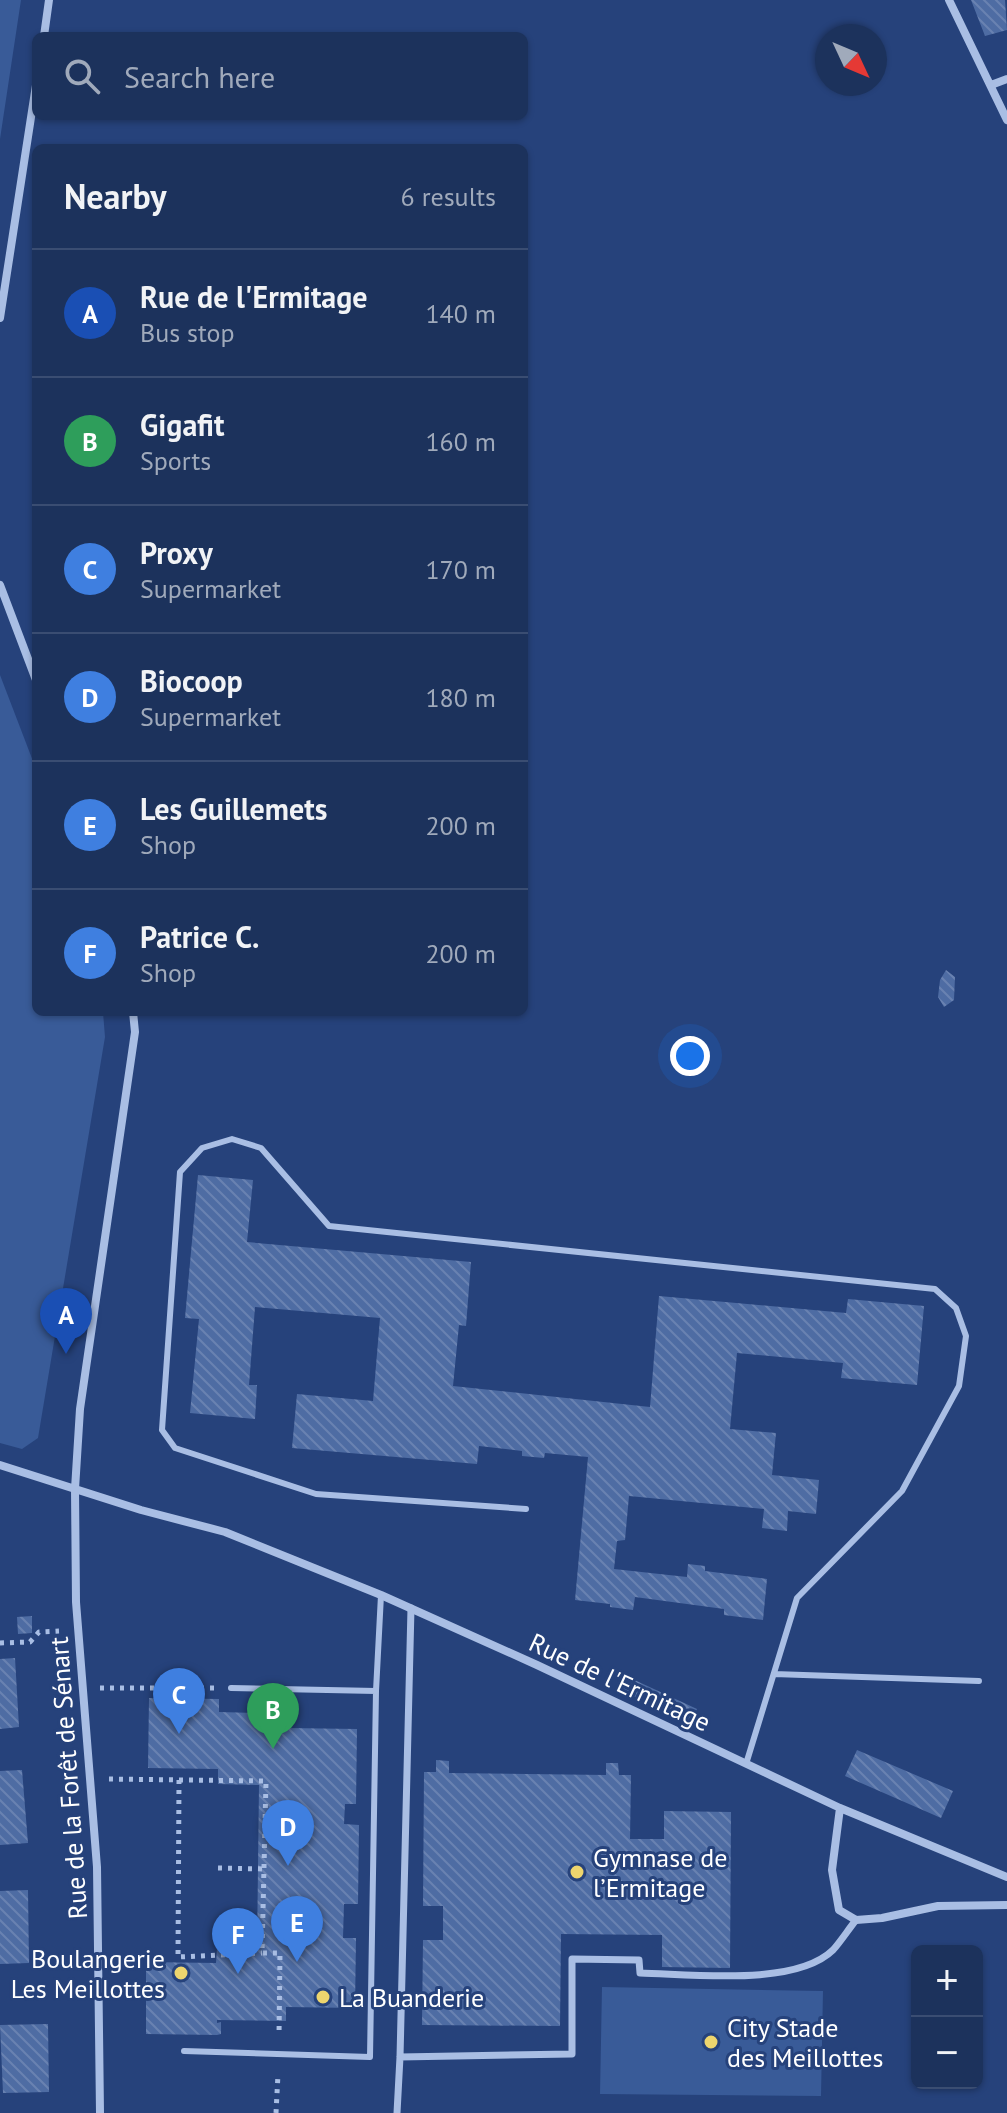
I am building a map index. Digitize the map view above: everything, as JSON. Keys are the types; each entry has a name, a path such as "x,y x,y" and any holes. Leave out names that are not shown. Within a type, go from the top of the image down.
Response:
{"street":[{"path":"45,32 49,0"},
{"path":"949,0 1007,120"},
{"path":"991,85 1007,79"},
{"path":"0,318 32,111"},
{"path":"0,585 32,669"},
{"name":"Rue de la Forêt de Sénart","path":"100,2113 97,1867 76,1602 75,1489 80,1409 135,1032 133,1016"},
{"name":"Rue de l'Ermitage","path":"0,1465 225,1532 381,1595 840,1808 1007,1877"},
{"path":"397,2113 411,1608"},
{"path":"840,1808 832,1870 839,1910 856,1920 882,1918 938,1906 1007,1905"},
{"path":"400,2057 572,2054 572,1959 639,1960 640,1973 769,1975 798,1970 831,1952 856,1920"}],"lane":[{"path":"526,1509 316,1494 175,1448 162,1430 180,1172 202,1148 232,1139 261,1148 329,1226 935,1289 956,1308 966,1336 959,1386 902,1491 797,1598 746,1764"},
{"path":"184,2051 370,2057 376,1691 381,1595"},
{"path":"774,1674 979,1681"},
{"path":"231,1688 376,1691"}],"path":[{"path":"0,1643 30,1642 39,1632 78,1631"},
{"path":"84,1688 231,1688"},
{"path":"92,1779 266,1781 262,1953"},
{"path":"179,1780 178,1957 280,1953 276,2113"},
{"path":"218,1868 264,1869"}],"shaded area":[{"path":"0,0 21,0 0,139"},
{"path":"0,675 32,759 32,1016 103,1016 105,1037 38,1438 22,1449 0,1443"},
{"name":"City Stade des Meillottes","path":"602,1987 823,1991 821,2096 600,2094"}],"building":[{"path":"971,0 1005,0 1007,30 985,36"},
{"path":"946,970 955,977 954,1000 944,1007 938,997 940,980"},
{"path":"198,1175 253,1180 247,1242 471,1262 466,1326 459,1325 453,1386 650,1407 659,1296 846,1313 848,1299 924,1306 917,1385 841,1378 843,1363 737,1353 730,1429 776,1433 772,1475 819,1480 816,1514 788,1511 787,1531 762,1528 764,1509 629,1496 625,1540 617,1541 614,1569 687,1577 688,1564 705,1566 705,1571 767,1579 763,1620 724,1615 724,1609 635,1597 633,1610 575,1600 588,1457 545,1453 544,1458 522,1456 522,1451 479,1446 477,1464 292,1448 297,1394 373,1401 380,1318 255,1307 249,1385 257,1385 255,1419 190,1413 199,1319 185,1318"},
{"path":"32,1616 32,1633 18,1634 17,1617"},
{"path":"15,1658 19,1727 0,1729 0,1659"},
{"path":"628,1677 697,1709 691,1723 622,1691"},
{"path":"149,1698 219,1699 219,1712 289,1714 288,1728 357,1729 356,1804 345,1804 344,1824 359,1825 358,1904 344,1904 343,1938 356,1938 355,2008 286,2007 286,2021 217,2020 217,2023 221,2022 221,2034 217,2035 146,2034 146,1962 216,1963 217,1948 257,1949 259,1785 218,1784 218,1769 148,1768"},
{"path":"857,1750 953,1791 941,1818 845,1776"},
{"name":"Gymnase de l’Ermitage","path":"436,1760 449,1761 449,1773 606,1775 606,1763 618,1763 619,1775 631,1775 630,1839 664,1839 664,1811 731,1812 730,1968 662,1967 662,1935 561,1934 560,2026 422,2025 423,1940 443,1940 443,1906 423,1906 424,1772 436,1772"},
{"path":"22,1770 28,1843 0,1845 0,1771"},
{"path":"28,1890 29,1963 0,1964 0,1891"},
{"path":"48,2024 49,2092 3,2093 0,2025"}],"place":[{"name":"Rue de l'Ermitage","path":"66,1354"},
{"name":"Proxy","path":"179,1734"},
{"name":"Gigafit","path":"273,1749"},
{"name":"Biocoop","path":"288,1866"},
{"name":"Gymnase de l’Ermitage","path":"577,1872"},
{"name":"Les Guillemets","path":"297,1962"},
{"name":"Boulangerie Les Meillottes","path":"181,1973"},
{"name":"Patrice C.","path":"238,1974"},
{"name":"La Buanderie","path":"323,1997"},
{"name":"City Stade des Meillottes","path":"711,2042"}]}
